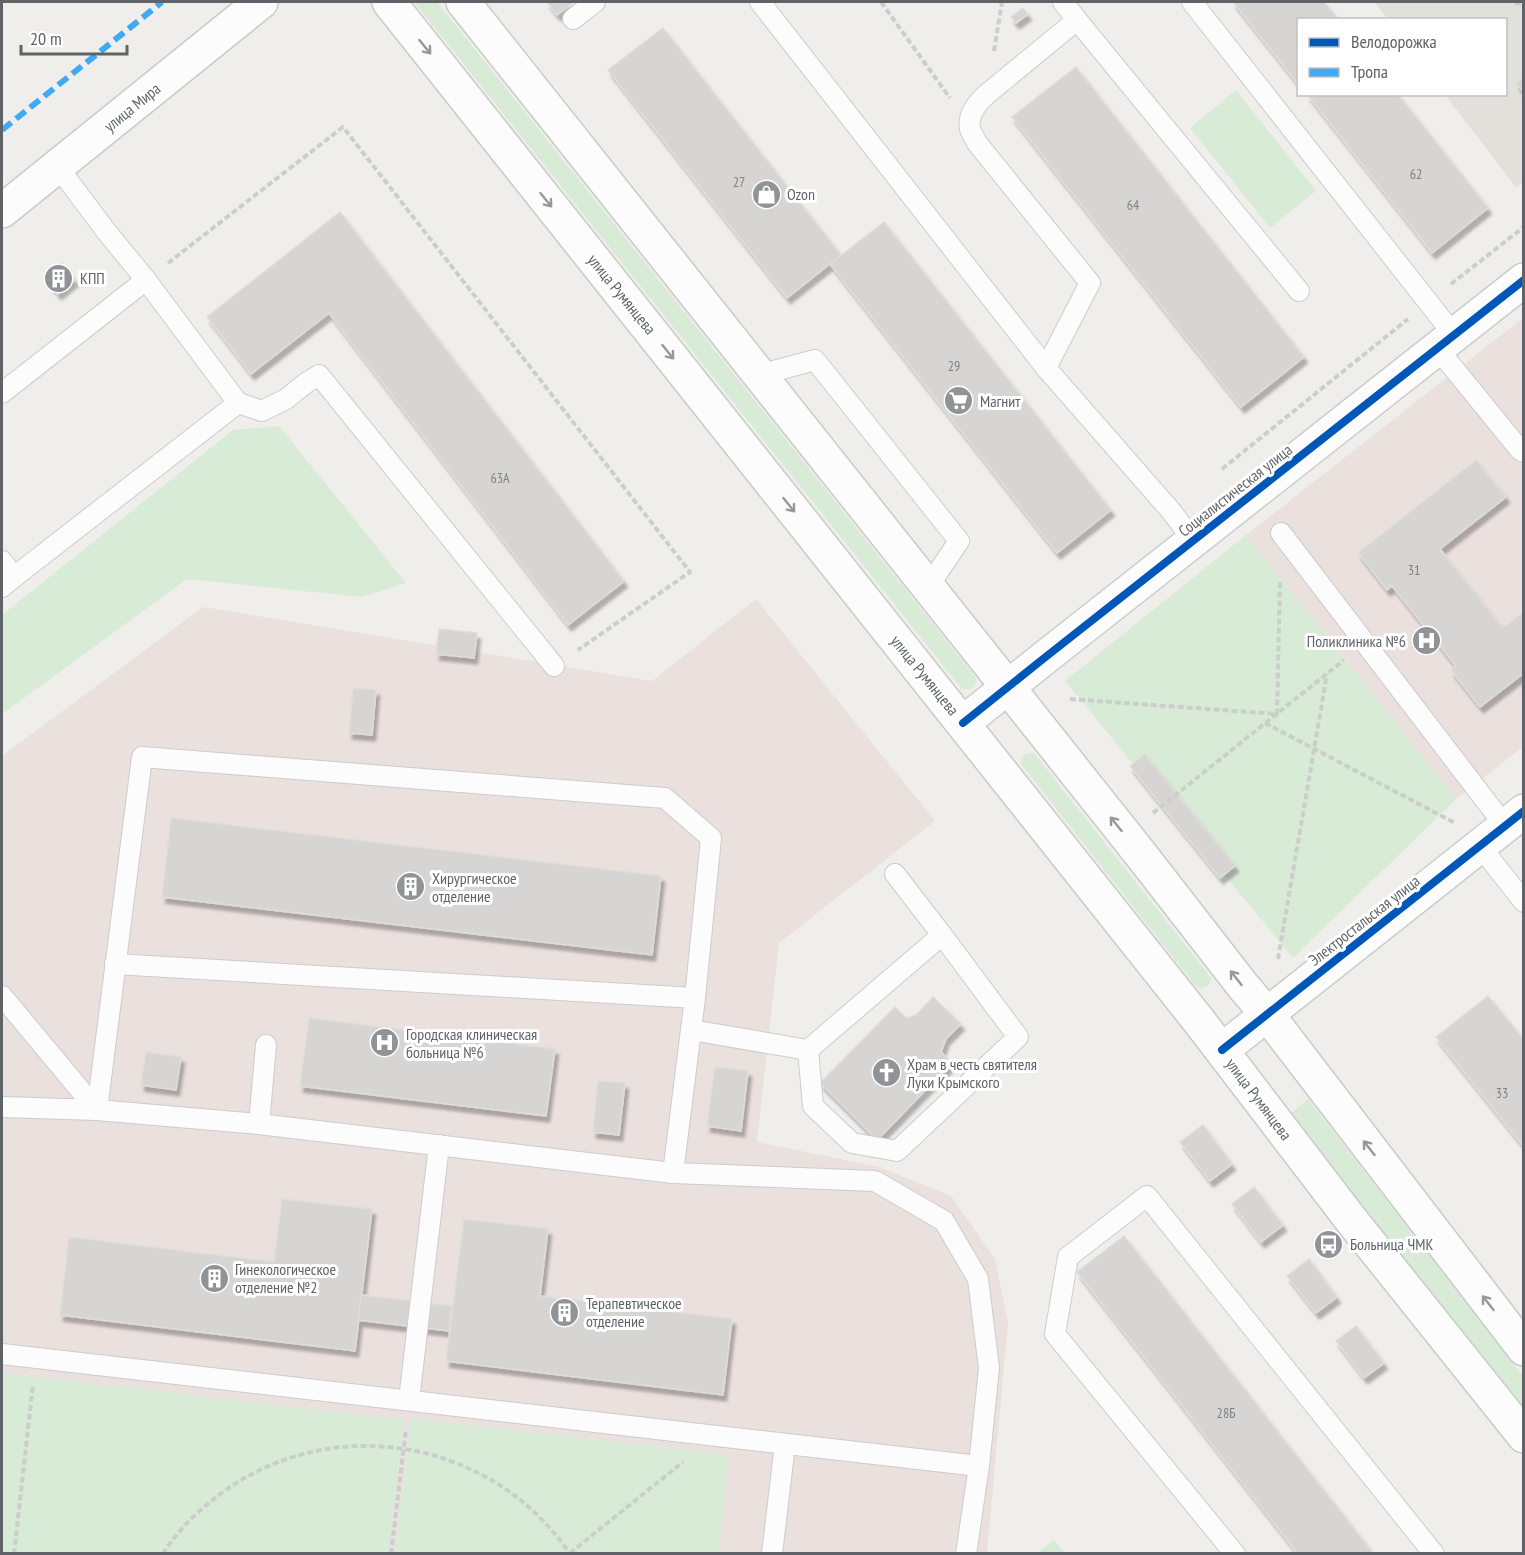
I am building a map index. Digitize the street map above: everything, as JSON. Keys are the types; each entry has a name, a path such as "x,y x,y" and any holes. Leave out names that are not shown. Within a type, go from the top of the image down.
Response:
{"main road":[{"name":"улица Мира","path":"2,211 261,2"},
{"name":"улица Румянцева","path":"388,2 963,723 1222,1050 1352,1221 1524,1436"},
{"path":"463,2 1267,1014 1524,1349"},
{"name":"Социалистическая улица","path":"963,723 1524,280"},
{"name":"Электростальская улица","path":"1222,1050 1499,831"}],"lane":[{"path":"573,19 595,2"},
{"path":"760,2 1046,368 1171,511 1193,540"},
{"path":"1063,2 1299,291"},
{"path":"1192,2 1428,302 1445,341 1520,450 1524,452"},
{"path":"1046,368 1090,283 977,143 970,128 970,117 978,102 1077,20"},
{"path":"58,167 238,403 262,411 286,399 319,375 555,666"},
{"path":"2,393 146,280"},
{"path":"759,375 815,360 959,541 928,587"},
{"path":"2,561 8,582 238,403"},
{"path":"1281,533 1365,643 1499,831 1524,902"},
{"path":"97,1110 142,757 665,798 711,838 695,998 673,1173"},
{"path":"808,1050 813,1106 852,1143 897,1151 1018,1037 895,874"},
{"path":"808,1050 942,935"},
{"path":"115,964 695,998"},
{"path":"2,996 97,1110"},
{"path":"691,1030 808,1050"},
{"path":"259,1124 266,1045"},
{"path":"2,1107 97,1110 259,1124 673,1173 875,1181 944,1221 978,1279 989,1368 979,1466 966,1554"},
{"path":"409,1400 439,1146"},
{"path":"1235,1554 1055,1334 1068,1257 1147,1196 1434,1554"},
{"path":"2,1354 979,1466"},
{"path":"772,1554 785,1443"}],"path":[{"path":"881,2 954,104 970,117"},
{"path":"1515,3 1524,4"},
{"path":"146,280 343,127 690,572 555,666"},
{"path":"1217,474 1524,227"},
{"path":"1277,714 1281,533"},
{"path":"1152,813 1365,643"},
{"path":"1278,959 1327,674"},
{"path":"1070,699 1277,714"},
{"path":"1265,723 1314,748 1499,831"},
{"path":"14,1554 36,1358"},
{"path":"391,1554 409,1400"},
{"path":"163,1554 187,1523 209,1502 234,1484 260,1469 289,1458 318,1450 348,1446 378,1446 438,1456 494,1480 541,1518 570,1553 716,1436"}],"shaded area":[{"path":"1374,2 1523,2 1523,182 1516,187 1446,96 1507,96 1507,18 1387,18"},
{"name":"Поликлиника №6","path":"1523,318 1523,747 1456,799 1246,535"},
{"name":"Городская клиническая больница №6","path":"756,599 935,821 779,943 757,1142 879,1167 951,1196 995,1259 1008,1323 987,1553 718,1553 729,1455 411,1418 395,1553 388,1553 404,1420 2,1373 2,756 203,607 652,681"}],"green space":[{"path":"414,2 437,2 976,678 976,684 971,689 962,689"},
{"path":"1236,90 1316,191 1270,228 1190,128"},
{"path":"279,426 406,583 362,597 187,579 2,714 2,615 233,430"},
{"path":"1246,535 1456,799 1293,958 1065,681"},
{"path":"1028,753 1034,753 1208,974 1211,979 1207,986 1199,988 1195,985 1021,764 1022,757"},
{"path":"1308,1099 1523,1376 1523,1413 1290,1114"},
{"path":"2,1373 404,1420 388,1553 2,1553"},
{"path":"411,1418 729,1455 718,1553 395,1553"},
{"path":"1054,1540 1065,1553 1037,1553"}],"building":[{"path":"547,2 574,2 557,15"},
{"path":"1233,2 1324,2 1337,18 1297,18 1297,83"},
{"path":"1023,8 1028,14 1016,23 1011,17"},
{"path":"663,28 841,255 787,298 608,70"},
{"path":"1076,67 1304,357 1241,407 1012,117"},
{"path":"1524,77 1524,92 1516,83"},
{"path":"1309,96 1400,96 1488,208 1432,253"},
{"path":"340,212 624,581 568,625 329,313 251,374 207,317"},
{"path":"884,222 1111,510 1057,553 830,264"},
{"name":"КПП","path":"61,263 75,280 58,294 44,277"},
{"path":"1476,460 1506,497 1440,549 1503,628 1524,612 1524,673 1480,707 1451,670 1456,666 1392,586 1387,590 1358,553"},
{"path":"439,629 477,633 474,658 436,654"},
{"path":"353,688 376,690 372,735 349,733"},
{"path":"1145,754 1235,866 1220,878 1130,766"},
{"name":"Хирургическое отделение","path":"171,818 661,876 652,955 162,897"},
{"path":"1488,996 1524,1040 1524,1147 1436,1037"},
{"name":"Храм в честь святителя Луки Крымского","path":"933,997 961,1024 946,1039 941,1052 952,1063 877,1140 820,1083 895,1007 906,1018 916,1015"},
{"path":"309,1018 555,1049 546,1116 300,1086"},
{"path":"146,1052 181,1057 176,1090 141,1085"},
{"path":"715,1067 748,1071 741,1131 707,1126"},
{"path":"598,1081 625,1083 619,1135 593,1132"},
{"path":"1203,1125 1232,1164 1210,1181 1180,1142"},
{"path":"1254,1187 1283,1225 1261,1242 1232,1204"},
{"name":"Гинекологическое отделение №2","path":"282,1199 372,1209 355,1351 60,1315 69,1237 274,1262"},
{"name":"Терапевтическое отделение","path":"464,1219 548,1229 540,1296 732,1319 723,1395 446,1361"},
{"path":"1124,1236 1374,1554 1298,1554 1077,1272"},
{"path":"1309,1259 1337,1297 1316,1313 1287,1276"},
{"path":"361,1295 452,1306 449,1331 358,1320"},
{"path":"1356,1326 1384,1363 1364,1378 1336,1341"}],"marked path":[{"path":"2,130 162,2"}],"cycle path":[{"path":"963,723 1524,280"},
{"path":"1222,1050 1524,811"}],"place":[{"name":"Ozon","path":"766,194"},
{"name":"КПП","path":"59,278"},
{"name":"Магнит","path":"959,401"},
{"name":"Поликлиника №6","path":"1427,641"},
{"name":"Хирургическое отделение","path":"411,887"},
{"name":"Городская клиническая больница №6","path":"385,1043"},
{"name":"Храм в честь святителя Луки Крымского","path":"886,1073"},
{"name":"Больница ЧМК","path":"1329,1244"},
{"name":"Гинекологическое отделение №2","path":"214,1278"},
{"name":"Терапевтическое отделение","path":"565,1312"}]}
